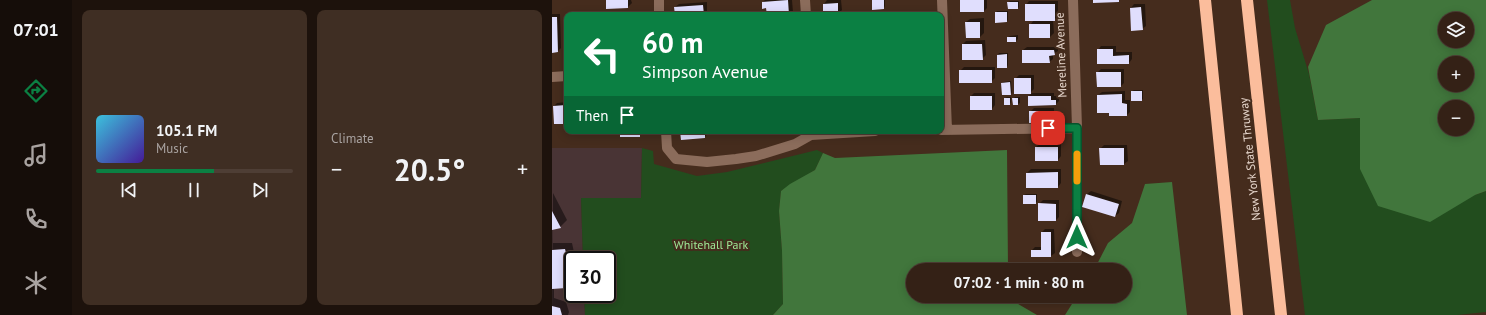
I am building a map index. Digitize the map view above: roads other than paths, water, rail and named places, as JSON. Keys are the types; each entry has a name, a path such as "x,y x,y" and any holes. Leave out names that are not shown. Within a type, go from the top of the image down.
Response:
{"highway":[{"path":"1205,0 1237,315"},
{"name":"New York State Thruway","path":"1247,0 1280,315"}],"street":[{"path":"659,0 659,12"},
{"path":"805,0 806,12"},
{"path":"942,0 942,12"},
{"name":"Mereline Avenue","path":"1073,0 1077,128 1077,252"},
{"path":"552,77 564,76"},
{"path":"944,130 1077,128"},
{"path":"666,134 667,148 676,159 707,162 756,156 795,144 810,134"}],"park label":[{"name":"Whitehall Park","path":"711,245"}]}
